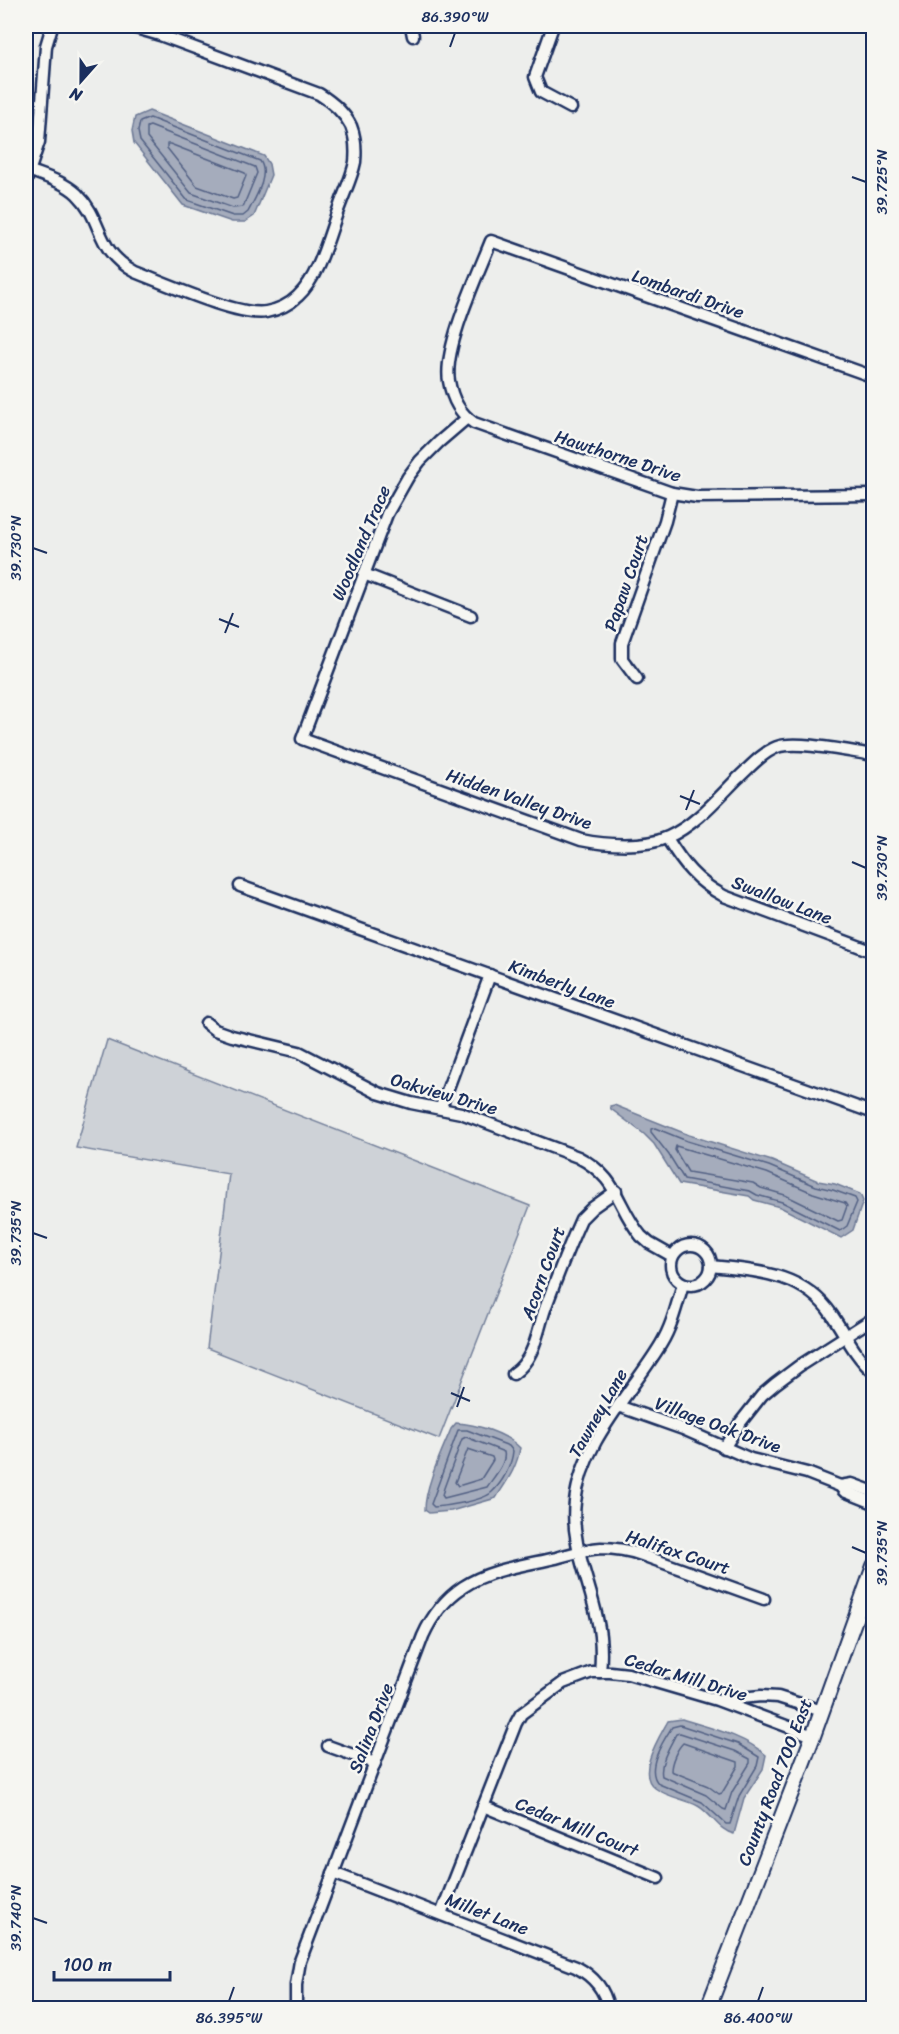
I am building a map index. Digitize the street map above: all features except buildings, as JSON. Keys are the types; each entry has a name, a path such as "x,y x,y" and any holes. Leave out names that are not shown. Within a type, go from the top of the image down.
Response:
{"main road":[{"name":"County Road 700 East","path":"708,2008 813,1736 873,1566"}],"street":[{"path":"52,26 45,56 40,131 27,174 57,181 76,193 89,211 108,250 125,266 237,310 257,313 285,306 299,296 315,271 354,164 354,139 351,127 336,106 319,94 160,35 129,26"},
{"path":"554,26 535,77 537,85 546,96 571,108"},
{"name":"Lombardi Drive","path":"467,418 457,407 449,381 450,358 464,311 491,241 873,377"},
{"name":"Hawthorne Drive","path":"467,418 489,430 672,494 697,496 873,495"},
{"name":"Woodland Trace","path":"340,753 302,739 364,574 387,514 408,477 439,442 467,418"},
{"name":"Papaw Court","path":"637,679 622,659 622,643 662,531 672,494"},
{"path":"364,574 471,616"},
{"name":"Hidden Valley Drive","path":"340,753 581,840 606,845 641,843 667,838 694,820 765,753 780,746 796,745 873,755"},
{"name":"Swallow Lane","path":"667,838 686,868 708,888 737,903 873,952"},
{"name":"Kimberly Lane","path":"240,886 873,1113"},
{"path":"441,1107 490,975"},
{"name":"Oakview Drive","path":"206,1023 215,1030 232,1036 299,1052 378,1093 478,1118 578,1157 596,1167 606,1176 641,1236 672,1256"},
{"name":"Acorn Court","path":"513,1374 524,1364 533,1350 544,1311 581,1220 592,1208 616,1191"},
{"path":"696,1245 707,1253 711,1266 710,1272 702,1282 690,1286 683,1284 673,1276 670,1269 672,1256 682,1246 696,1245"},
{"path":"711,1266 760,1271 791,1279 804,1286 824,1304 861,1359 873,1372"},
{"name":"Tawney Lane","path":"600,1672 600,1630 574,1521 577,1490 592,1448 663,1341 683,1284"},
{"path":"724,1448 762,1395 799,1366 873,1318"},
{"name":"Village Oak Drive","path":"618,1406 683,1429 750,1459 807,1473 840,1486 844,1491 873,1503"},
{"name":"Village Oak Drive","path":"840,1486 852,1484 873,1492"},
{"name":"Halifax Court","path":"580,1551 606,1548 633,1552 765,1599"},
{"name":"Salina Drive","path":"296,2008 296,1985 300,1961 431,1620 455,1593 478,1578 580,1551"},
{"name":"Cedar Mill Drive","path":"441,1914 511,1732 521,1714 563,1683 582,1675 600,1672 628,1674 717,1700 813,1736"},
{"path":"717,1700 761,1696 778,1697 822,1711"},
{"path":"328,1746 375,1763"},
{"name":"Cedar Mill Court","path":"483,1806 658,1878"},
{"name":"Millet Lane","path":"333,1873 576,1967 586,1972 601,1989 608,2008"}],"shaded area":[{"path":"107,1040 530,1206 439,1439 207,1348 229,1174 76,1148"}],"water":[{"path":"149,111 264,156 269,164 271,175 254,216 245,222 232,222 183,205 134,143 132,131 135,117"},
{"path":"614,1105 689,1135 772,1161 818,1181 835,1184 860,1194 863,1201 853,1230 841,1238 780,1207 754,1200 749,1196 679,1184 654,1144 611,1109 610,1106"},
{"path":"456,1423 481,1427 507,1438 520,1448 519,1455 511,1475 496,1498 451,1511 429,1513 425,1510 431,1480 451,1429"},
{"path":"682,1719 737,1737 766,1755 763,1769 744,1798 734,1834 720,1826 698,1806 670,1796 649,1782 648,1765 660,1736 668,1721"}]}
